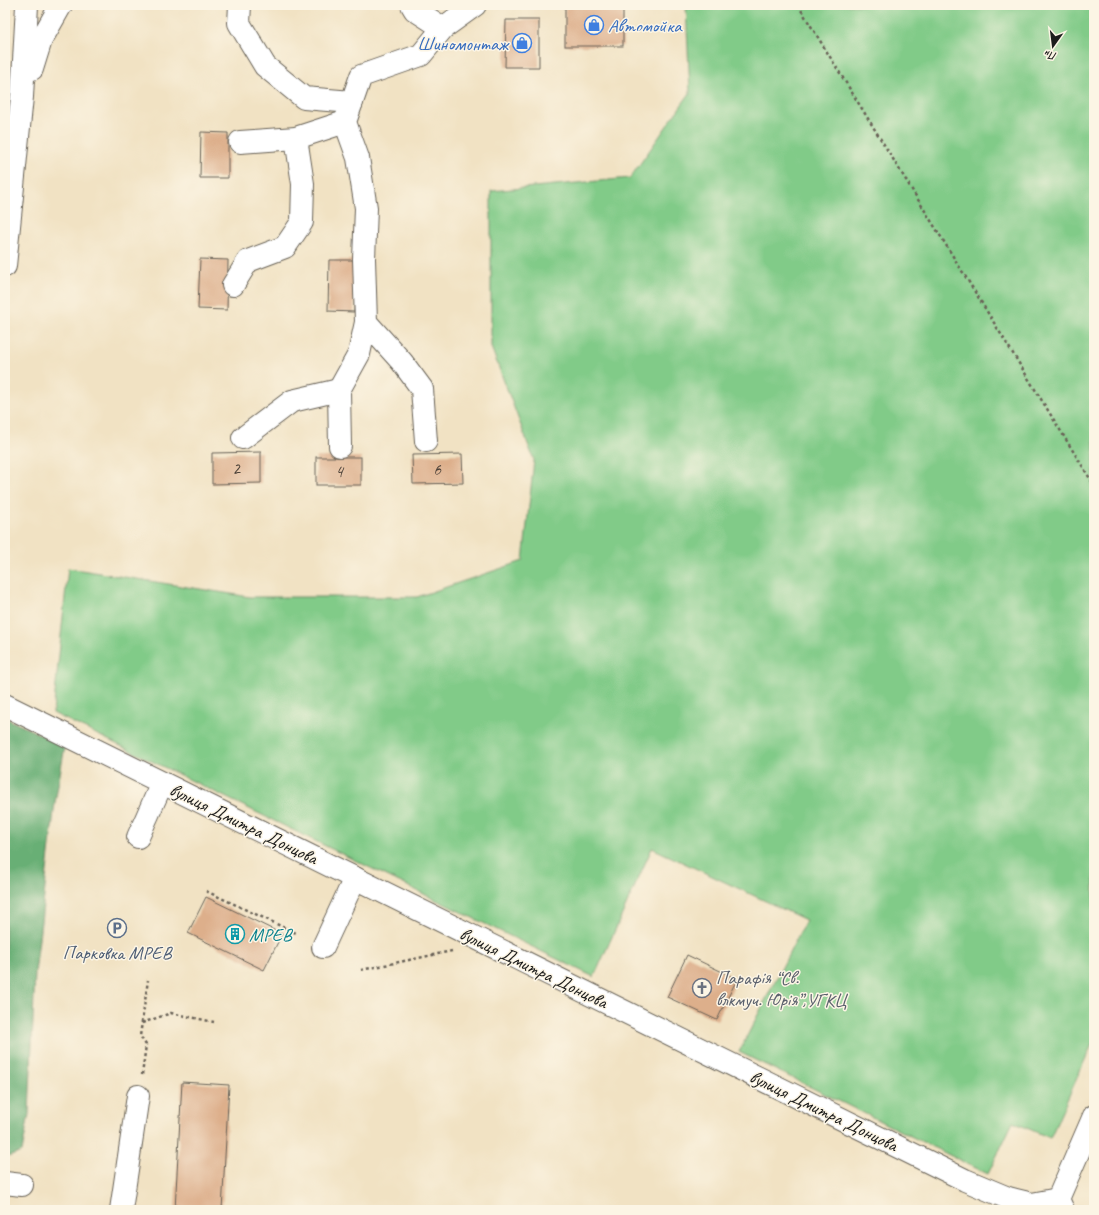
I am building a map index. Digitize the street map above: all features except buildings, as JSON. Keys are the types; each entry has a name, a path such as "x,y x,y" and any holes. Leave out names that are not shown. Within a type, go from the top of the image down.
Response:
{"street":[{"path":"5,266 22,97 27,5"},
{"path":"22,97 41,40 61,5"},
{"path":"240,5 239,24 265,66 304,98 349,112"},
{"path":"412,5 415,10 443,28"},
{"path":"340,446 339,390 359,354 366,322 364,258 366,208 349,112 361,76 421,55 443,28 475,5"},
{"path":"240,142 296,138 349,112"},
{"path":"233,285 248,260 285,247 302,222 303,184 296,138"},
{"path":"366,322 402,362 422,389 426,441"},
{"path":"243,438 292,401 339,390"},
{"name":"вулиця Дмитра Донцова","path":"5,705 965,1180 1008,1198 1032,1204 1060,1205"},
{"path":"138,837 162,783"},
{"path":"323,947 355,878"},
{"path":"121,1210 138,1096"},
{"path":"1060,1205 1094,1116"}],"path":[{"path":"798,5 1094,485"},
{"path":"206,891 298,934"},
{"path":"361,970 488,944"},
{"path":"138,1096 146,1045 140,1036 148,980"},
{"path":"142,1023 172,1013 214,1022"}],"green space":[{"path":"686,5 1094,5 1094,1040 1050,1138 1013,1122 988,1174 739,1052 806,920 652,848 594,977 53,713 68,568 250,597 417,597 523,561 534,460 491,347 491,191 630,178 690,93"},
{"path":"5,718 65,746 55,803 35,973 29,1114 22,1152 5,1158"}],"place":[{"name":"Автомойка","path":"594,25"},
{"name":"Шиномонтаж","path":"522,43"},
{"name":"Парковка МРЕВ","path":"117,928"},
{"name":"МРЕВ","path":"235,934"},
{"name":"Парафія “Св. влкмуч. Юрія”,УГКЦ","path":"702,988"}]}
